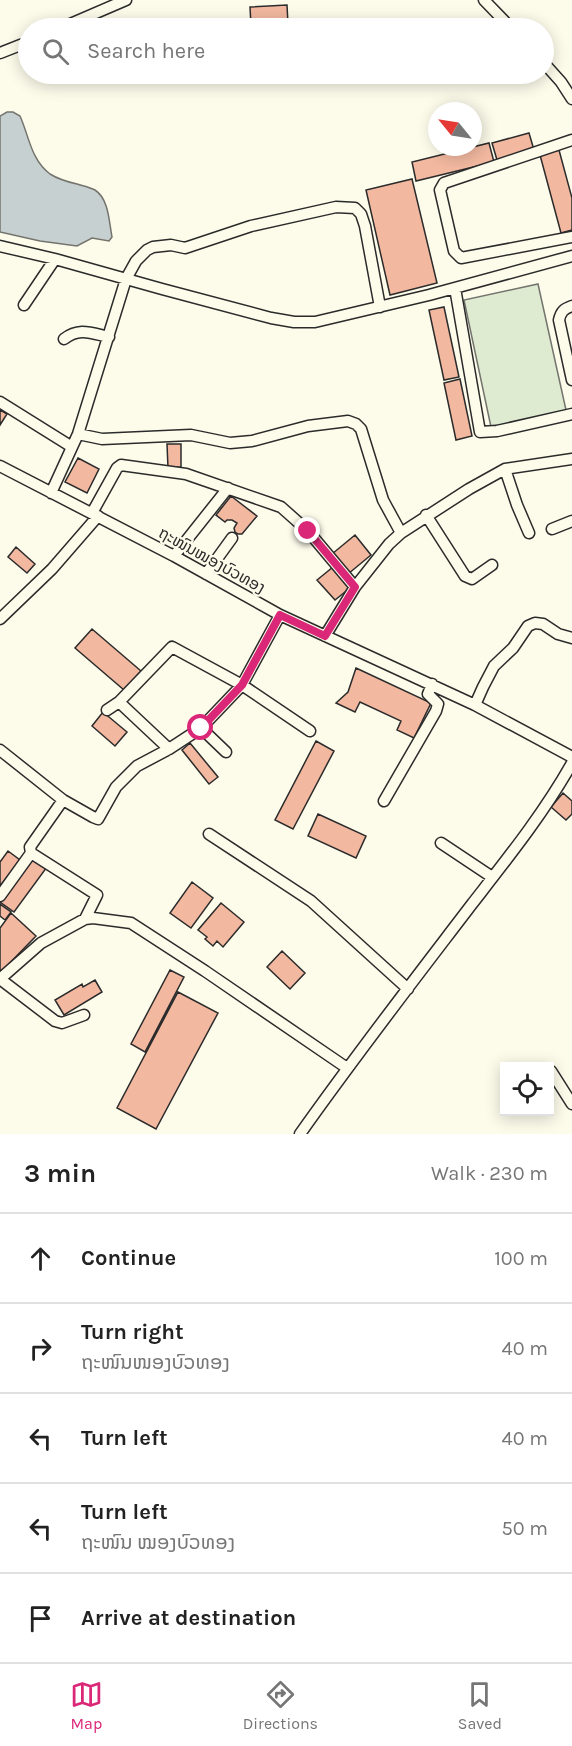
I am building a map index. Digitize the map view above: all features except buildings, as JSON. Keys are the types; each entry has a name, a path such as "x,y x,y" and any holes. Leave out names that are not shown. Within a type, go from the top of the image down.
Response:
{"street":[{"path":"84,18 126,0"},
{"path":"484,0 501,18"},
{"path":"0,53 18,46"},
{"path":"554,75 572,99"},
{"path":"572,140 444,183 440,190 454,251 461,258 572,237"},
{"path":"51,493 78,434 126,279 136,261 147,250 171,245 185,248 251,226 336,207 354,208 361,214 380,307"},
{"path":"0,246 294,322 315,322 380,307 572,256"},
{"path":"24,305 55,259"},
{"path":"455,288 480,432 497,431 572,414"},
{"path":"572,306 561,312 559,320 572,380"},
{"path":"63,339 78,331 109,337"},
{"path":"0,402 72,447"},
{"path":"78,434 102,439 191,435 230,443 252,441 308,426 348,421 361,429 383,500 401,533"},
{"path":"325,636 355,587 382,553 401,533 426,515 486,478 505,470 572,459"},
{"path":"0,619 52,569 95,515 117,468 121,465 186,474 281,507 308,531 355,587"},
{"name":"ຖະໜົນໜອງບົວທອງ","path":"0,466 174,556 280,615 432,684 572,757"},
{"path":"505,470 529,533"},
{"path":"174,556 228,488"},
{"path":"426,515 465,576 472,579 492,565"},
{"path":"552,529 572,520"},
{"path":"206,574 232,538"},
{"path":"0,750 63,800 98,819 122,780 137,766 201,728 242,685 280,615"},
{"path":"475,705 494,666 513,648 528,626 535,623 543,624 558,634 572,638"},
{"path":"107,710 119,702 172,647 242,685 310,731"},
{"path":"384,801 436,711 438,704 428,694 432,684"},
{"path":"119,702 169,749"},
{"path":"201,728 226,752"},
{"path":"300,1134 347,1068 559,787 572,763"},
{"path":"0,896 31,853 30,847 63,800"},
{"path":"209,834 311,902 408,989"},
{"path":"441,843 492,878"},
{"path":"31,853 97,895 85,919"},
{"path":"84,1015 62,1023 58,1022 0,979 41,943 85,919 131,923 347,1068"},
{"path":"554,1076 572,1104"}],"green space":[{"path":"538,284 566,410 491,427 464,300"}],"shaded area":[{"path":"7,112 20,116 35,155 50,174 93,189 100,194 109,218 112,237 109,241 92,238 77,246 0,232 0,116"}],"route":[{"path":"201,728 242,685 280,615 325,636 355,587 308,531"}]}
